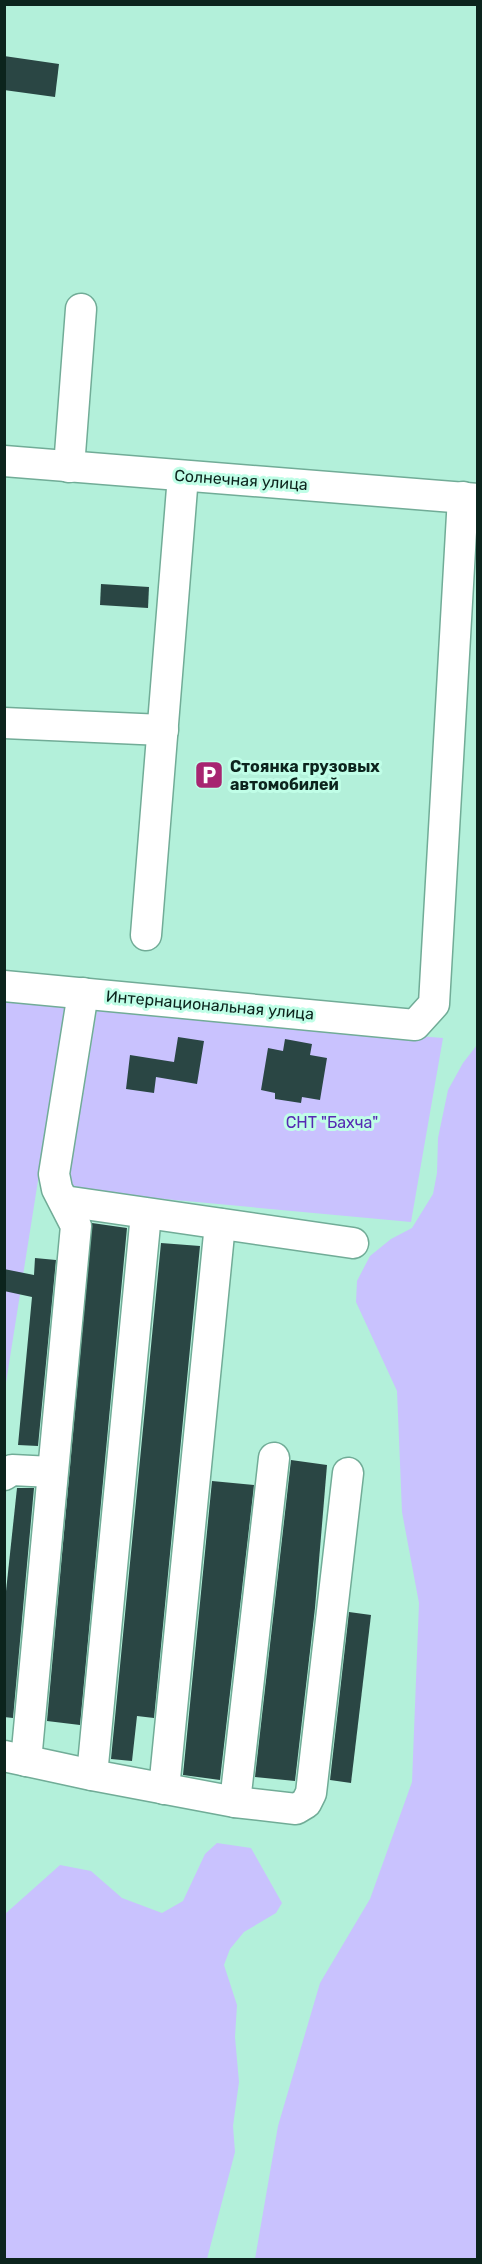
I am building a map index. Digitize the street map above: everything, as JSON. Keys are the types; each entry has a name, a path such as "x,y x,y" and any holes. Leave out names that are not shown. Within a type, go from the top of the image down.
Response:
{"street":[{"path":"69,467 81,309"},
{"name":"Солнечная улица","path":"4,461 470,498"},
{"path":"146,935 183,476"},
{"name":"Интернациональная улица","path":"4,986 415,1025 434,1004 470,498"},
{"path":"4,723 163,730"},
{"path":"83,993 54,1174 57,1189 76,1226 52,1472 15,1758 235,1802 296,1809 306,1803 311,1793 348,1473"},
{"path":"64,1202 353,1243"},
{"path":"92,1775 146,1214"},
{"path":"165,1789 220,1224"},
{"path":"235,1802 274,1458"},
{"path":"4,1475 12,1470 52,1472"}],"green space":[{"path":"5,1000 66,1004 5,1389"},
{"name":"СНТ \"Бахча\"","path":"97,1010 443,1038 411,1222 67,1190"},
{"path":"477,1045 477,2259 255,2259 278,2126 320,1983 370,1899 412,1782 419,1603 402,1512 397,1391 356,1302 357,1281 370,1256 391,1239 412,1228 433,1194 437,1173 438,1138 448,1090 463,1063"},
{"path":"217,1843 251,1848 282,1903 276,1913 244,1932 230,1949 224,1965 237,2005 235,2037 239,2082 233,2126 235,2152 207,2259 5,2259 5,1914 60,1865 91,1871 122,1898 162,1913 183,1901 205,1854"}],"building":[{"path":"4,56 59,64 55,97 4,90"},
{"path":"101,584 149,587 148,608 100,605"},
{"path":"178,1037 204,1041 197,1084 156,1077 154,1093 126,1089 130,1055 174,1062"},
{"path":"285,1039 312,1044 310,1055 327,1058 320,1100 302,1097 301,1103 275,1099 275,1093 261,1090 268,1048 283,1051"},
{"path":"92,1223 127,1228 80,1725 47,1721"},
{"path":"161,1243 200,1246 154,1718 137,1716 132,1761 111,1759"},
{"path":"35,1258 56,1260 38,1446 18,1445 32,1297 4,1291 4,1269 34,1275"},
{"path":"291,1460 327,1465 315,1608 295,1781 255,1777"},
{"path":"212,1481 254,1485 220,1780 183,1775"},
{"path":"17,1488 34,1488 13,1718 4,1717 4,1610"},
{"path":"349,1612 371,1615 351,1783 330,1780"}],"place":[{"name":"Стоянка грузовых автомобилей","path":"209,775"}]}
